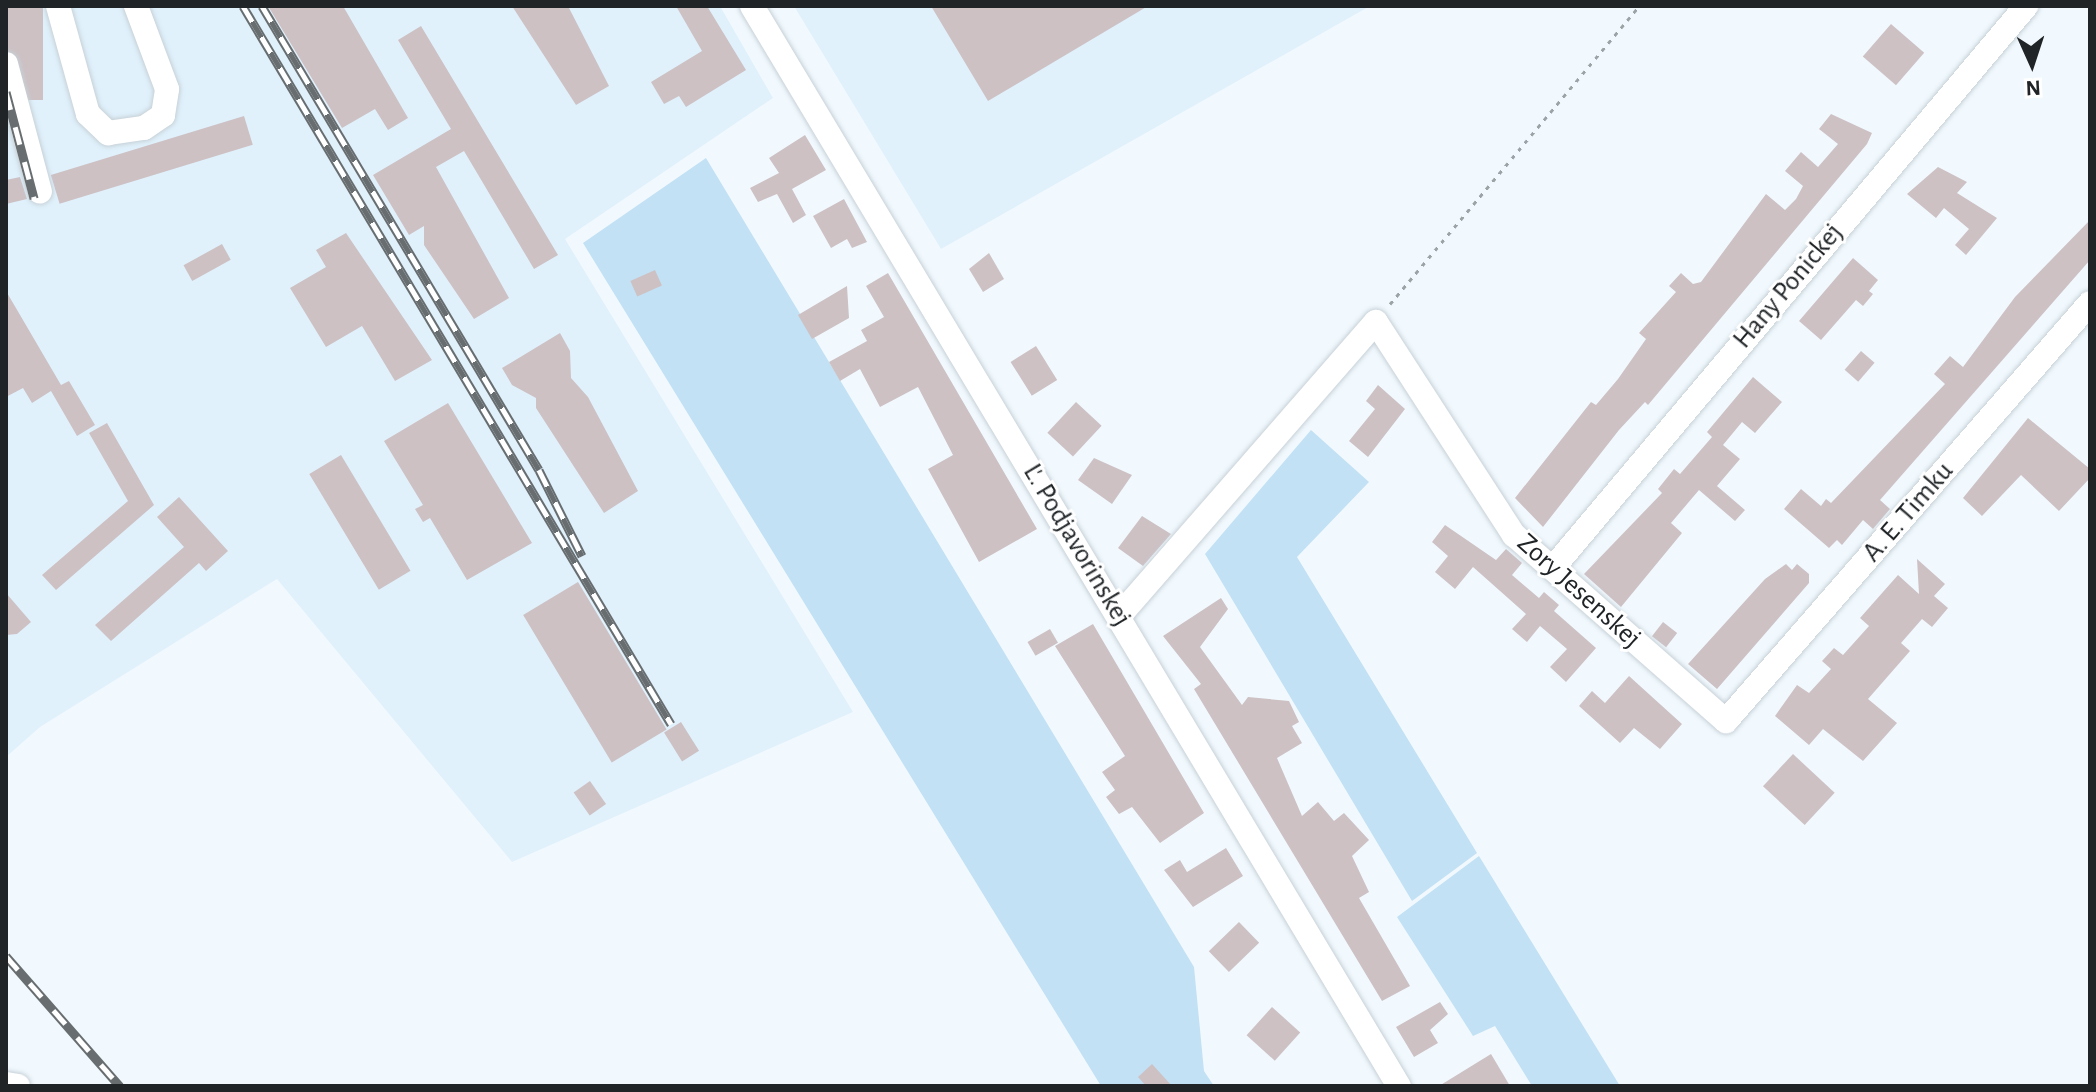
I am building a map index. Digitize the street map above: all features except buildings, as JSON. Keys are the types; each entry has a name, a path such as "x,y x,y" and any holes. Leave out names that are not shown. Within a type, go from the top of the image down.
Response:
{"street":[{"path":"58,6 88,114 108,133 144,128 163,115 167,89 136,6"},
{"name":"Ľ. Podjavorinskej","path":"752,6 1120,615 1399,1086"},
{"name":"Hany Ponickej","path":"1553,568 2026,6"},
{"path":"6,64 40,192"},
{"name":"A. E. Timku","path":"1726,721 2090,303"},
{"path":"1120,615 1376,322"},
{"name":"Zory Jesenskej","path":"1376,322 1514,535 1726,721"},
{"path":"6,1084 18,1086"}],"path":[{"path":"1376,322 1639,6"}],"shaded area":[{"path":"6,6 720,6 773,98 565,239 853,712 512,862 277,579 40,727 6,757"},
{"path":"794,6 1370,6 941,249"},
{"path":"706,158 1194,967 1204,1071 1214,1086 1101,1086 583,243"},
{"path":"1311,430 1369,482 1297,557 1477,853 1412,901 1205,554"},
{"path":"1479,856 1620,1086 1532,1086 1495,1026 1473,1036 1397,917"}],"railway":[{"path":"243,6 671,724"},
{"path":"262,6 539,470 582,556"},
{"path":"6,92 34,198"},
{"path":"6,956 120,1086"}]}
